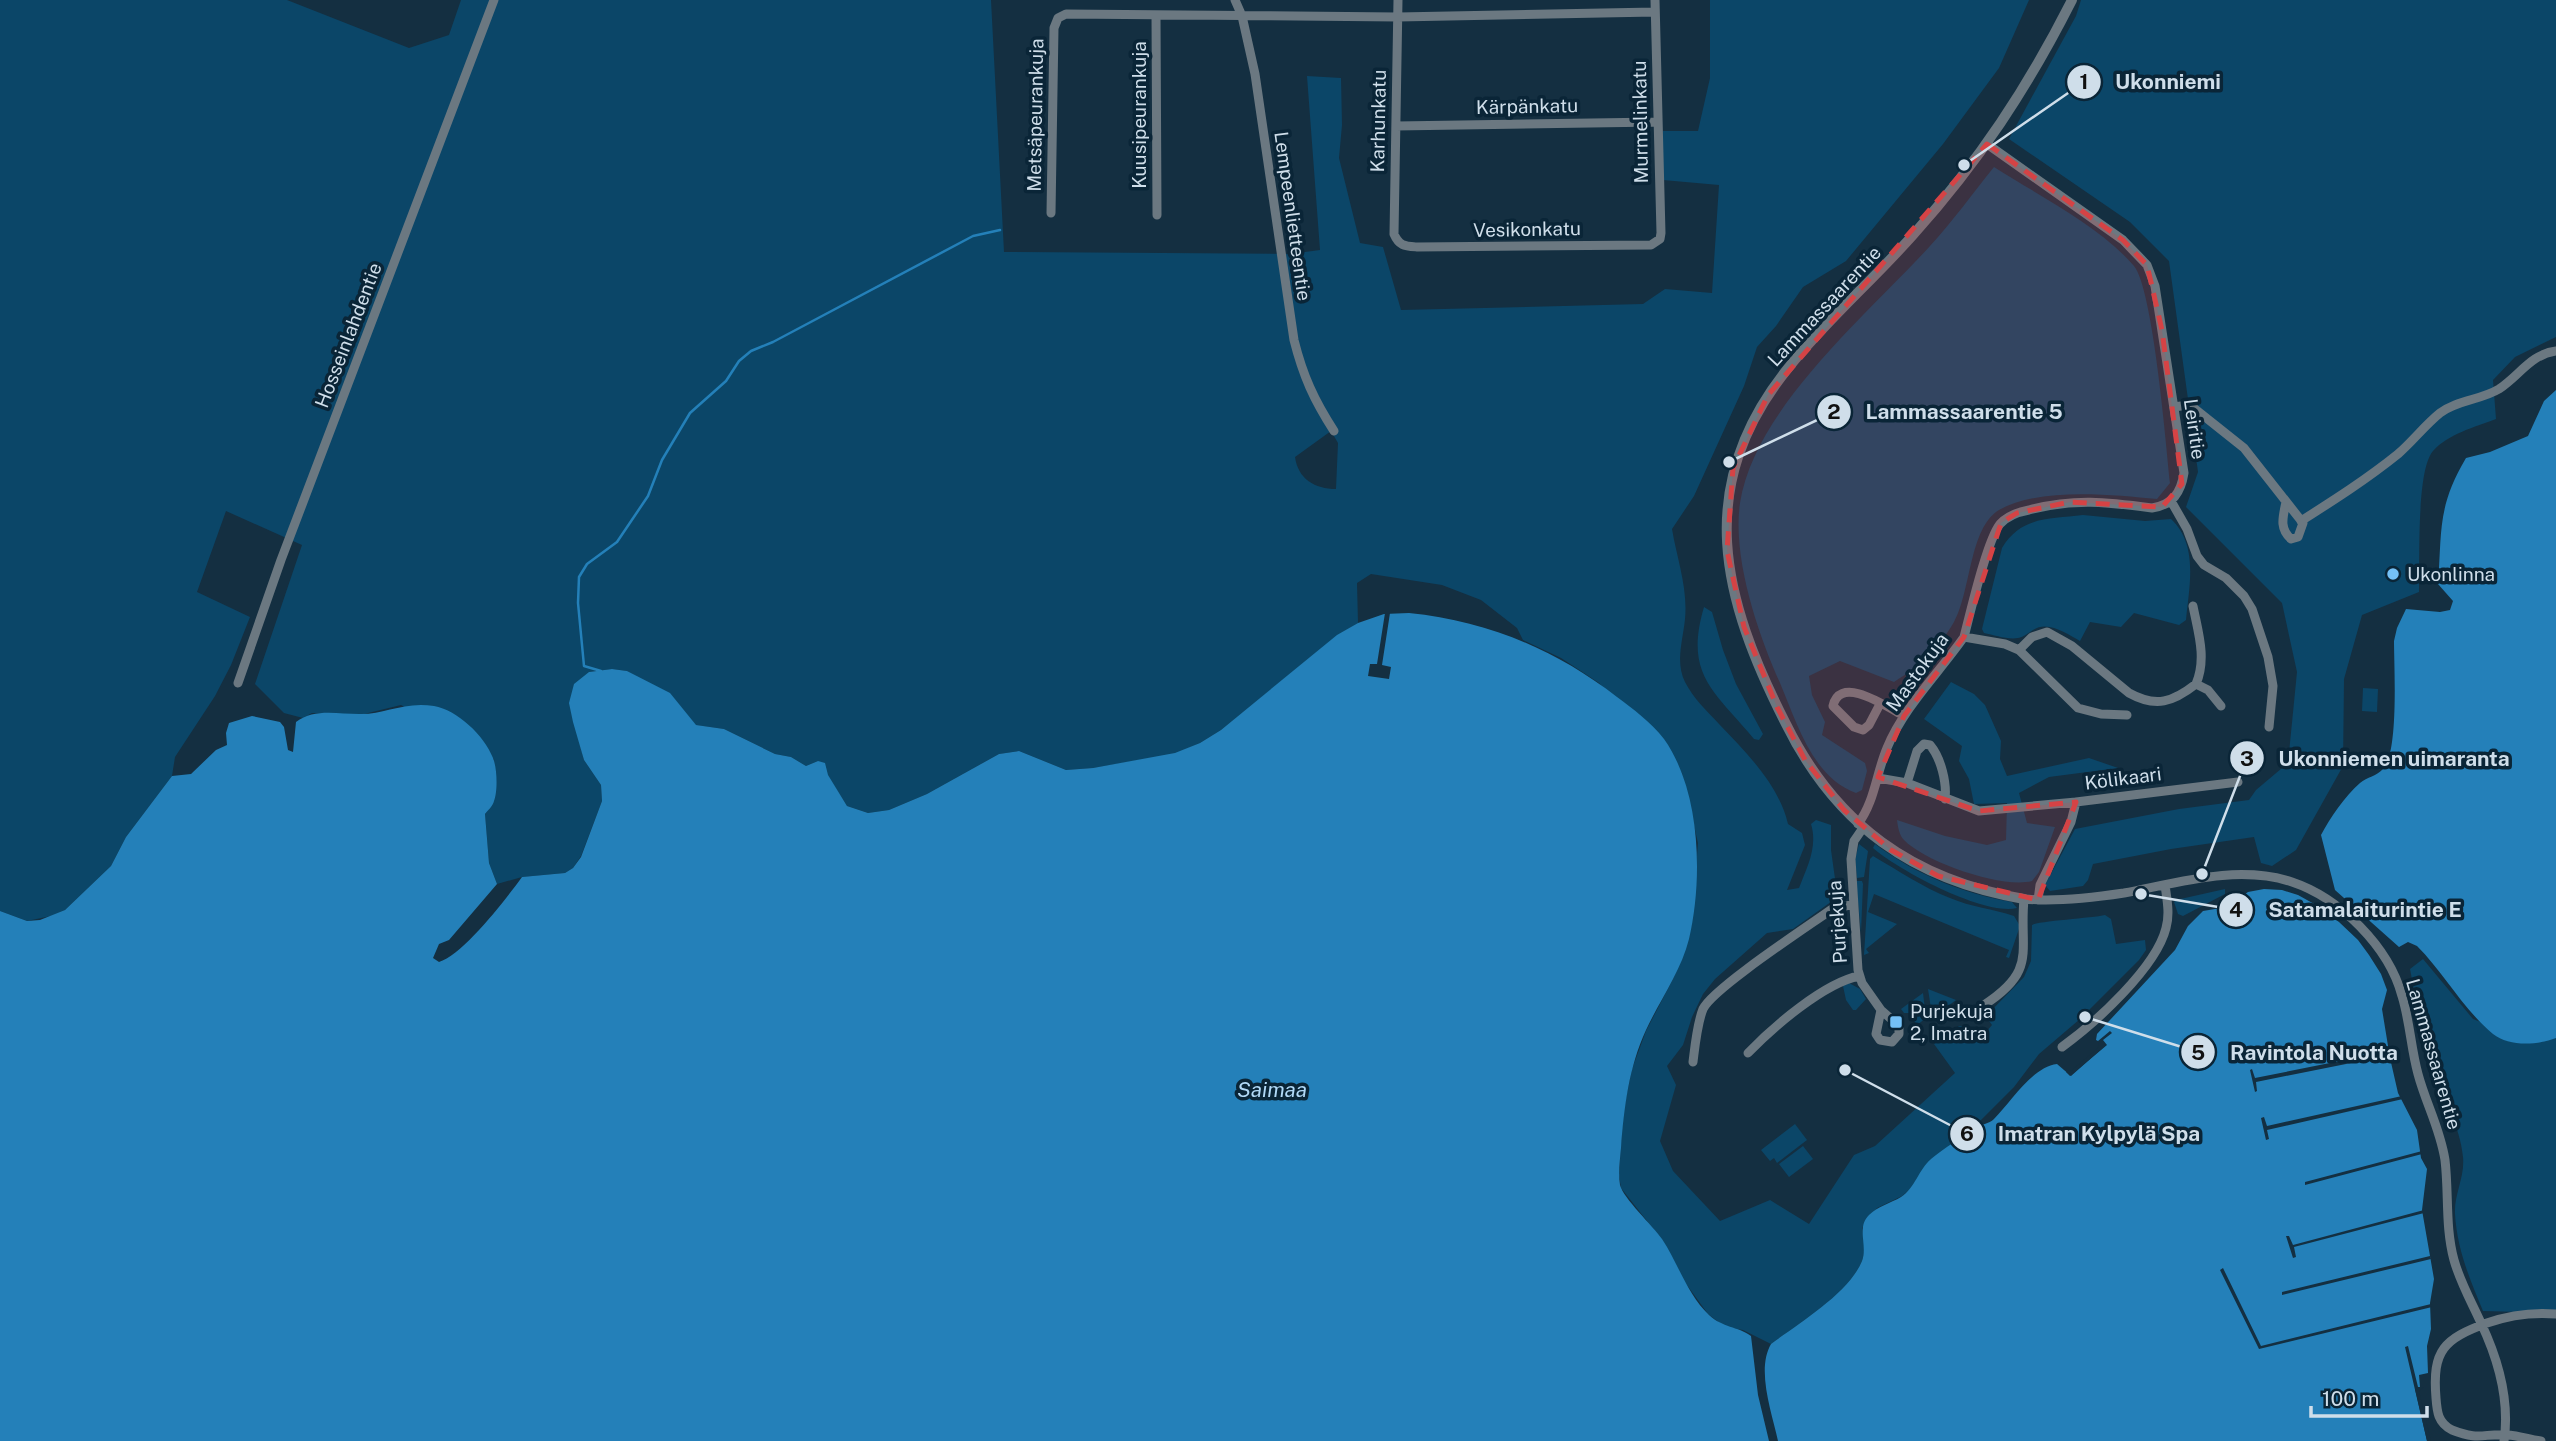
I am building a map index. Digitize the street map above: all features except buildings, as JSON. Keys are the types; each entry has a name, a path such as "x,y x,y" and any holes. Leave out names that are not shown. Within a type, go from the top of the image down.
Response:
{"street":[{"name":"Hosseinlahdentie","path":"238,683 276,572 494,0"},
{"name":"Lempeenlietteentie","path":"1235,0 1242,16 1255,74 1294,340 1301,369 1312,396 1334,431"},
{"name":"Karhunkatu","path":"1397,242 1393,221 1398,0"},
{"name":"Murmelinkatu","path":"1655,0 1661,233 1657,243"},
{"name":"Lammassaarentie","path":"2072,0 2015,103 1987,144 1911,237 1805,348 1780,379 1750,426 1739,451 1728,493 1726,528 1728,562 1741,618 1762,674 1805,760 1827,791 1861,826 1904,858 1938,876 1972,888 2038,900 2091,897 2241,876 2270,877 2313,891 2340,910 2369,939 2386,960 2402,995 2416,1065 2437,1123 2446,1175 2446,1218 2454,1262 2482,1325 2502,1382 2506,1399 2504,1438"},
{"path":"1156,15 1398,17 1655,12"},
{"name":"Metsäpeurankuja","path":"1051,213 1054,29 1058,18 1066,14 1156,15"},
{"name":"Kuusipeurankuja","path":"1156,15 1157,215"},
{"name":"Kärpänkatu","path":"1396,125 1658,122"},
{"name":"Leiritie","path":"1987,144 2123,240 2147,265 2155,286 2184,473 2179,490 2171,501"},
{"name":"Vesikonkatu","path":"1397,242 1404,246 1417,247 1657,243"},
{"path":"2286,502 2282,523 2284,533 2291,539 2298,537 2302,522 2398,454 2441,412 2453,405 2497,390 2536,357 2556,351"},
{"path":"2174,407 2188,405 2223,428 2244,447 2302,522"},
{"path":"1964,637 1992,540 2001,523 2008,517 2070,502 2152,508 2171,501 2187,528 2197,556 2204,565 2226,578 2252,608 2268,657 2273,686 2269,727"},
{"path":"2019,650 2032,637 2047,632 2072,646 2129,693 2154,704 2168,700 2196,684 2202,671 2193,606"},
{"name":"Mastokuja","path":"1861,826 1886,750 1903,716 1964,637 2005,644 2019,650 2078,708 2101,714 2127,715"},
{"path":"2196,684 2208,690 2221,706"},
{"path":"1880,704 1869,725 1863,730 1848,722 1833,706 1839,694 1850,691 1861,693 1903,716"},
{"path":"1907,783 1917,751 1924,744 1930,746 1937,755 1946,789 1945,799"},
{"path":"1878,778 1907,783 1979,811 2076,802"},
{"name":"Kölikaari","path":"2038,900 2040,885 2071,822 2076,802 2238,782"},
{"name":"Purjekuja","path":"1861,826 1852,853 1859,976 1881,1010"},
{"path":"2062,1047 2096,1020 2152,958 2166,930 2168,909 2165,885"},
{"path":"1984,1005 2006,988 2021,965 2025,948 2024,899"},
{"path":"1693,1062 1703,1009 1709,1002 1734,980 1835,907 1853,905"},
{"path":"1748,1053 1780,1024 1829,988 1845,979 1859,976"},
{"path":"2541,1441 2478,1439 2450,1429 2438,1416 2434,1375 2446,1345 2463,1331 2512,1314 2556,1314"}],"highlighted area":[{"path":"1987,144 2123,240 2147,265 2162,330 2182,484 2162,507 2070,502 2017,513 2001,523 1964,637 1904,716 1878,777 1979,811 2076,802 2038,900 1938,876 1891,850 1844,810 1805,760 1777,707 1744,627 1727,551 1733,468 1768,395"}],"shaded area":[{"path":"0,0 287,0 409,48 449,35 461,0 991,0 1004,252 1290,254 1320,250 1307,76 1341,78 1342,125 1339,158 1360,243 1383,247 1401,310 1643,304 1665,289 1712,293 1719,185 1663,180 1663,131 1698,131 1710,78 1710,0 2029,0 1999,68 1943,144 1846,261 1803,287 1776,326 1757,347 1744,386 1694,496 1672,529 1686,607 1680,659 1685,682 1700,704 1760,770 1777,796 1788,824 1802,833 1805,845 1787,890 1799,888 1812,849 1811,824 1816,820 1831,825 1831,850 1837,893 1835,899 1793,929 1767,933 1715,979 1703,994 1683,1045 1667,1066 1676,1085 1660,1141 1673,1171 1720,1221 1770,1200 1809,1224 1854,1155 1875,1146 1955,1073 1934,1044 1959,1026 1969,1028 1981,1038 1992,1025 1987,1018 1988,1014 2024,977 2031,961 2032,925 2105,915 2111,919 2116,944 2145,940 2146,950 2080,1019 2039,1054 2014,1087 1962,1139 1930,1160 1910,1189 1877,1208 1862,1228 1864,1253 1856,1273 1822,1307 1771,1344 1743,1330 1725,1327 1708,1314 1684,1281 1662,1240 1621,1188 1619,1175 1623,1112 1632,1069 1646,1031 1674,977 1692,922 1698,843 1682,773 1599,683 1561,658 1523,640 1517,628 1481,600 1442,585 1371,574 1357,583 1358,623 1337,636 1221,730 1175,754 1066,770 1019,751 999,754 927,794 889,810 868,813 847,806 818,761 806,766 724,729 695,725 647,683 627,671 612,669 589,672 580,744 584,760 601,785 602,801 581,856 573,868 565,873 522,877 497,884 489,863 485,814 494,795 494,759 401,705 360,715 312,713 303,718 284,713 255,684 302,545 226,511 197,592 250,617 215,696 175,757 172,776 126,837 111,866 65,910 27,921 0,911","holes":["1331,431 1338,443 1336,489 1315,485 1304,477 1295,457"]},
{"path":"2081,0 2556,0 2556,337 2515,357 2493,380 2496,419 2446,440 2433,451 2428,461 2421,497 2419,592 2362,615 2344,679 2343,766 2296,850 2272,866 2261,863 2254,837 2171,849 2093,864 2083,886 2050,891 2045,885 2075,829 2179,809 2249,800 2256,790 2288,763 2297,672 2282,603 2186,507 2198,472 2169,261 2130,222 2009,139 2076,16"},
{"path":"1994,167 2086,224 2134,266 2141,280 2153,334 2170,483 2157,499 2055,495 2016,503 1999,510 1989,519 1976,545 1960,609 1954,622 1921,663 1894,682 1840,661 1809,676 1812,695 1825,722 1822,735 1865,763 1867,771 1862,790 1856,793 1828,775 1817,762 1800,731 1772,663 1743,571 1740,503 1750,468 1767,432 1790,398 1846,333 1938,236"},
{"path":"2083,515 2145,521 2171,519 2180,529 2189,554 2190,580 2186,620 2179,625 2134,613 2121,627 2090,622 2080,641 2051,627 2039,627 2022,637 2014,638 1984,633 1982,629 2002,548 2010,538 2018,530 2037,521"},
{"path":"1704,607 1712,612 1736,684 1763,734 1759,740 1754,739 1715,694 1700,666 1699,630"},
{"path":"1951,682 1974,694 1985,705 2001,741 2000,759 2007,776 2089,758 2118,768 2049,777 2019,793 2027,823 2055,827 2039,872 2032,881 2002,881 1965,872 1914,848 1900,833 1897,820 1945,836 1987,845 2006,840 2007,803 1974,804 1969,779 1959,761 1962,746 1924,719"},
{"path":"2363,688 2378,689 2377,712 2362,711"},
{"path":"1859,844 1868,851 1864,877 1857,878 1855,859"},
{"path":"1875,844 1923,874 1975,894 2012,902 2017,908 2002,909 1984,905 1942,889 1901,868 1873,848"},
{"path":"1873,856 1940,894 1966,904 2014,916 2020,926 2009,958 2006,957 2009,950 1874,894 1868,912 1897,924 1866,949 1869,953 1864,955 1870,859"},
{"path":"1856,881 1862,881 1863,884 1861,932"},
{"path":"2225,889 2225,894 2183,916 2178,914 2174,902 2176,900"},
{"path":"2423,959 2473,1019 2528,1041 2556,1033 2556,1313 2483,1311 2469,1276 2458,1240 2455,1214 2463,1164 2461,1146 2455,1124 2431,1069 2410,969"},
{"path":"1849,983 1860,989 1866,999 1856,1010 1853,1010 1846,1000 1843,986"},
{"path":"1928,989 1956,1000 1935,1016 1932,1015"},
{"path":"1923,993 1926,1018 1917,1025 1909,1013 1904,1013 1901,1009"},
{"path":"1795,1124 1807,1140 1777,1163 1774,1158 1770,1161 1761,1150"},
{"path":"1803,1146 1813,1159 1789,1177 1779,1164"}],"water":[{"path":"2556,390 2556,1038 2524,1044 2507,1041 2493,1034 2472,1014 2417,946 2408,942 2399,947 2335,890 2321,835 2349,794 2363,781 2381,771 2388,760 2394,728 2394,641 2406,609 2440,612 2450,610 2453,601 2438,584 2445,505 2457,475 2466,458 2490,452 2528,436 2544,401"},
{"name":"Saimaa","path":"1409,613 1493,630 1545,651 1593,680 1648,721 1664,739 1676,760 1692,809 1696,836 1693,915 1681,962 1646,1030 1635,1058 1624,1117 1619,1166 1620,1185 1668,1248 1701,1307 1720,1322 1751,1336 1758,1395 1769,1441 0,1441 0,911 27,921 40,920 65,910 111,866 126,837 172,776 191,774 216,750 227,745 229,723 252,716 280,722 284,727 288,750 293,752 296,722 318,713 368,714 413,705 434,706 452,713 476,732 489,749 495,767 495,797 493,805 485,814 489,863 497,884 449,940 439,944 433,958 439,962 472,938 522,877 565,873 573,868 581,857 602,801 601,785 584,760 569,703 574,684 589,672 612,669 627,671 670,693 696,725 724,729 806,766 818,761 825,763 828,775 847,806 868,813 889,810 927,794 999,754 1019,751 1066,770 1093,768 1175,753 1200,743 1221,730 1337,635 1358,623 1384,614"},
{"path":"2282,890 2298,895 2339,922 2369,955 2387,990 2382,1009 2390,1058 2398,1093 2417,1130 2421,1158 2427,1169 2422,1210 2434,1279 2430,1303 2431,1329 2427,1346 2428,1373 2419,1375 2420,1387 2415,1389 2427,1441 1778,1441 1765,1379 1767,1354 1771,1344 1822,1307 1856,1273 1863,1255 1863,1225 1869,1215 1906,1193 1927,1163 1936,1155 1975,1128 1994,1119 2022,1086 2039,1071 2057,1064 2071,1076 2106,1045 2096,1040 2097,1034 2175,950 2188,926 2203,911 2227,907 2248,892"}],"pier":[{"path":"1385,613 1390,613 1382,665 1391,667 1389,679 1368,676 1370,664 1377,664"},
{"path":"2110,1031 2112,1033 2103,1040 2107,1045 2070,1076 2066,1072 2071,1071 2099,1047 2098,1041"},
{"path":"2390,1051 2391,1055 2256,1082 2255,1092 2250,1070 2252,1069 2255,1078"},
{"path":"2402,1096 2403,1099 2267,1130 2269,1139 2266,1140 2261,1118 2264,1117 2267,1126"},
{"path":"2422,1151 2422,1154 2305,1185 2305,1182"},
{"path":"2424,1210 2424,1213 2294,1247 2296,1257 2293,1258 2286,1236 2289,1236 2293,1245"},
{"path":"2430,1256 2431,1259 2282,1295 2282,1292"},
{"path":"2223,1268 2261,1346 2431,1304 2432,1307 2259,1349 2220,1270"},
{"path":"2408,1346 2418,1387 2424,1387 2419,1391 2431,1441 2427,1441 2405,1347"}],"waterway":[{"path":"601,671 584,666 578,603 579,577 587,564 617,542 648,496 662,460 690,413 726,381 739,361 751,351 773,342 973,236 1000,230"}],"place":[{"name":"Ukonniemi","path":"1964,165"},
{"name":"Lammassaarentie 5","path":"1729,462"},
{"name":"Ukonlinna","path":"2393,574"},
{"name":"Ukonniemen uimaranta","path":"2202,874"},
{"name":"Satamalaiturintie E","path":"2141,894"},
{"name":"Ravintola Nuotta","path":"2085,1017"},
{"name":"Purjekuja 2, Imatra","path":"1896,1022"},
{"name":"Imatran Kylpylä Spa","path":"1845,1070"}]}
